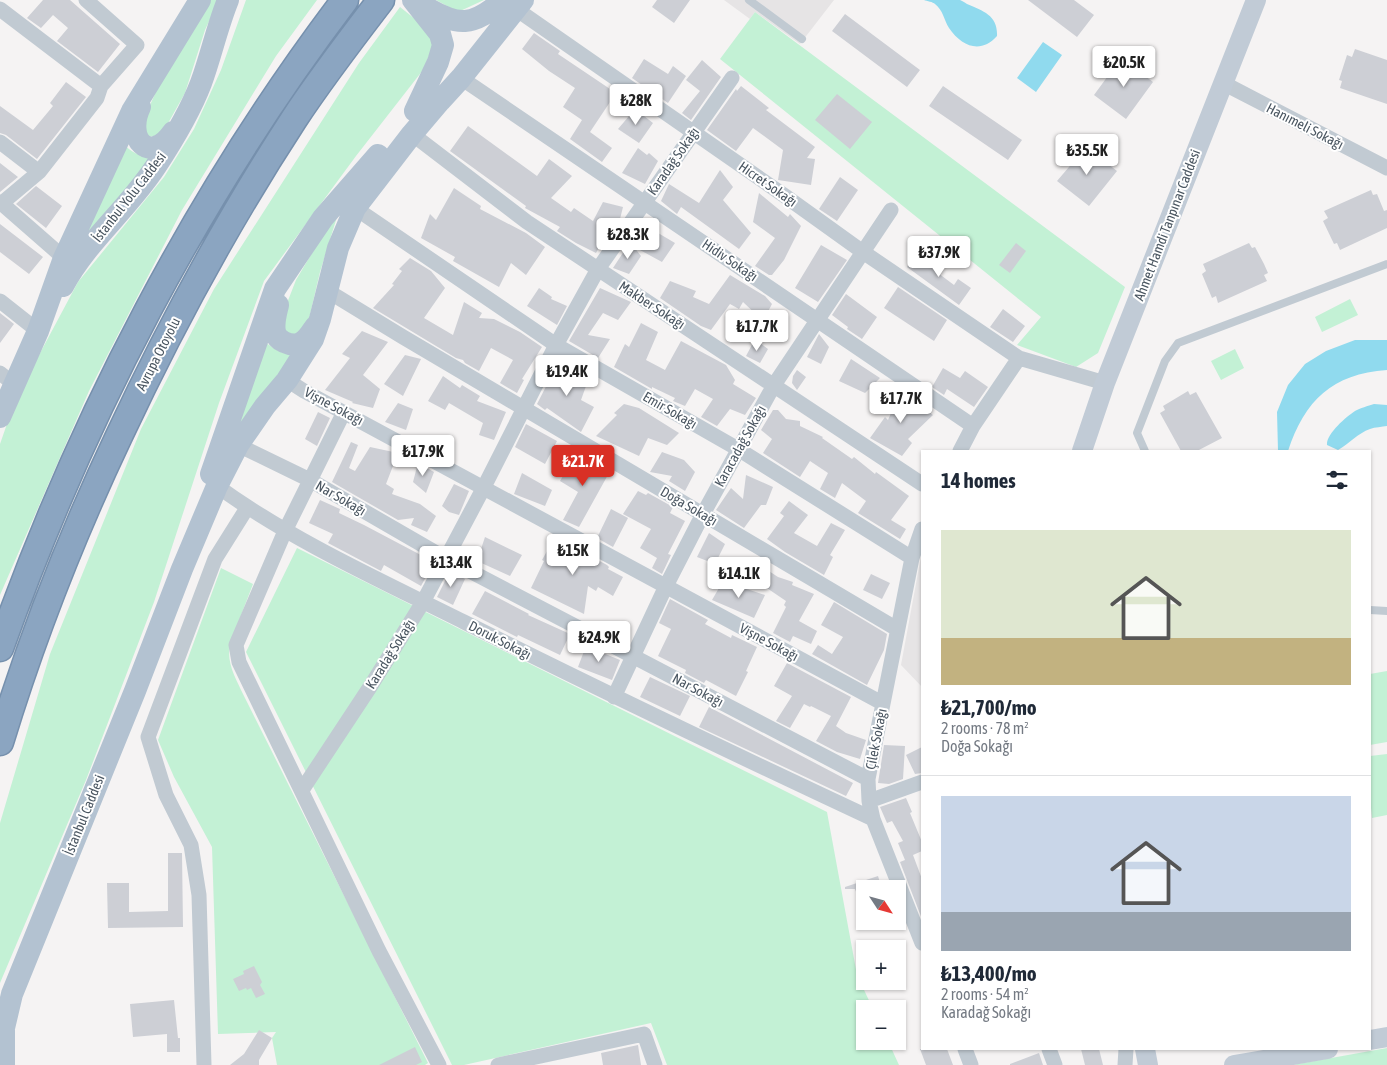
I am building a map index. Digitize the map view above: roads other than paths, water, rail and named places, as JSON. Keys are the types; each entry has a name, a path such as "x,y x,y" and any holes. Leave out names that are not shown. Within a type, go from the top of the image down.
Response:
{"highway":[{"name":"Avrupa Otoyolu","path":"0,648 16,601 67,479 121,362 217,188 270,106 345,0"},
{"name":"Avrupa Otoyolu","path":"0,742 22,672 67,553 105,465 164,342 228,227 294,119 381,0"}],"main road":[{"name":"İstanbul Yolu Caddesi","path":"38,331 64,258 132,112 200,0"},
{"name":"İstanbul Yolu Caddesi","path":"0,418 8,379 38,331 64,283 87,250 154,169 179,130 200,86 228,0"},
{"path":"413,0 443,18 455,22 476,19 494,9 513,2"},
{"path":"413,0 440,34 443,45 438,62 415,111"},
{"path":"182,568 217,486 238,445 265,406 287,380 313,340 338,248 355,208 412,134 461,78 513,2"},
{"path":"182,568 220,444 275,289 298,252 323,218 415,111 513,2"},
{"path":"167,52 138,114 135,127 137,139 147,148 156,147 166,142 188,110"},
{"path":"298,252 281,295 274,320 276,334 281,341 298,344 309,336 320,319"},
{"name":"İstanbul Caddesi","path":"4,1065 4,1028 12,994 135,691 182,568"}],"street":[{"path":"64,258 1,202 39,172 97,98 101,86 137,45 86,0"},
{"name":"Ahmet Hamdi Tanpınar Caddesi","path":"1082,450 1105,383 1256,0"},
{"name":"Hicret Sokağı","path":"513,2 693,133 1019,358 1105,383"},
{"path":"0,9 101,86"},
{"name":"Hidiv Sokağı","path":"461,78 973,426"},
{"name":"Karadağ Sokağı","path":"302,790 423,602 556,345 598,270 732,78"},
{"name":"Hanımeli Sokağı","path":"1223,83 1387,168"},
{"name":"Makber Sokağı","path":"412,134 527,222 921,483"},
{"path":"0,142 39,172"},
{"name":"Emir Sokağı","path":"355,208 556,345 738,449 912,558"},
{"name":"Karacadağ Sokağı","path":"614,697 666,586 774,385 891,210"},
{"name":"Doğa Sokağı","path":"326,290 897,629"},
{"path":"0,301 38,331"},
{"path":"961,450 973,426 1019,358"},
{"name":"Vişne Sokağı","path":"287,380 304,391 882,703"},
{"path":"344,412 285,531 236,645 239,662 380,951 439,1065"},
{"name":"Nar Sokağı","path":"238,445 310,480 445,558 868,779"},
{"name":"Doruk Sokağı","path":"217,486 247,508 285,531 423,602 614,697 873,819"},
{"path":"204,1065 199,895 191,845 166,795 148,737 215,559 247,508"},
{"name":"Çilek Sokağı","path":"921,532 912,558 868,779 869,801 873,819 921,941"},
{"path":"869,801 921,782"},
{"path":"498,1065 566,1058 644,1034 655,1065"},
{"path":"1371,1040 1387,1037"},
{"path":"965,1050 971,1065"},
{"path":"1049,1050 1056,1065"},
{"path":"1125,1065 1126,1050"},
{"path":"1145,1050 1148,1065"},
{"path":"1234,1065 1322,1050"}],"lane":[{"path":"749,0 802,39"},
{"path":"1145,450 1137,433 1165,361 1178,343 1387,264"},
{"path":"1371,610 1387,611"}],"water":[{"path":"924,0 960,0 979,9 992,19 997,29 997,36 985,45 972,46 966,44 954,35 938,6"},
{"path":"1043,42 1062,55 1036,92 1017,78"},
{"path":"1355,340 1387,340 1387,370 1351,377 1323,393 1303,417 1288,450 1278,450 1277,412 1288,385 1305,364 1326,351"},
{"path":"1374,404 1387,405 1387,426 1366,431 1338,450 1327,445 1333,431 1347,417 1357,410"}]}
